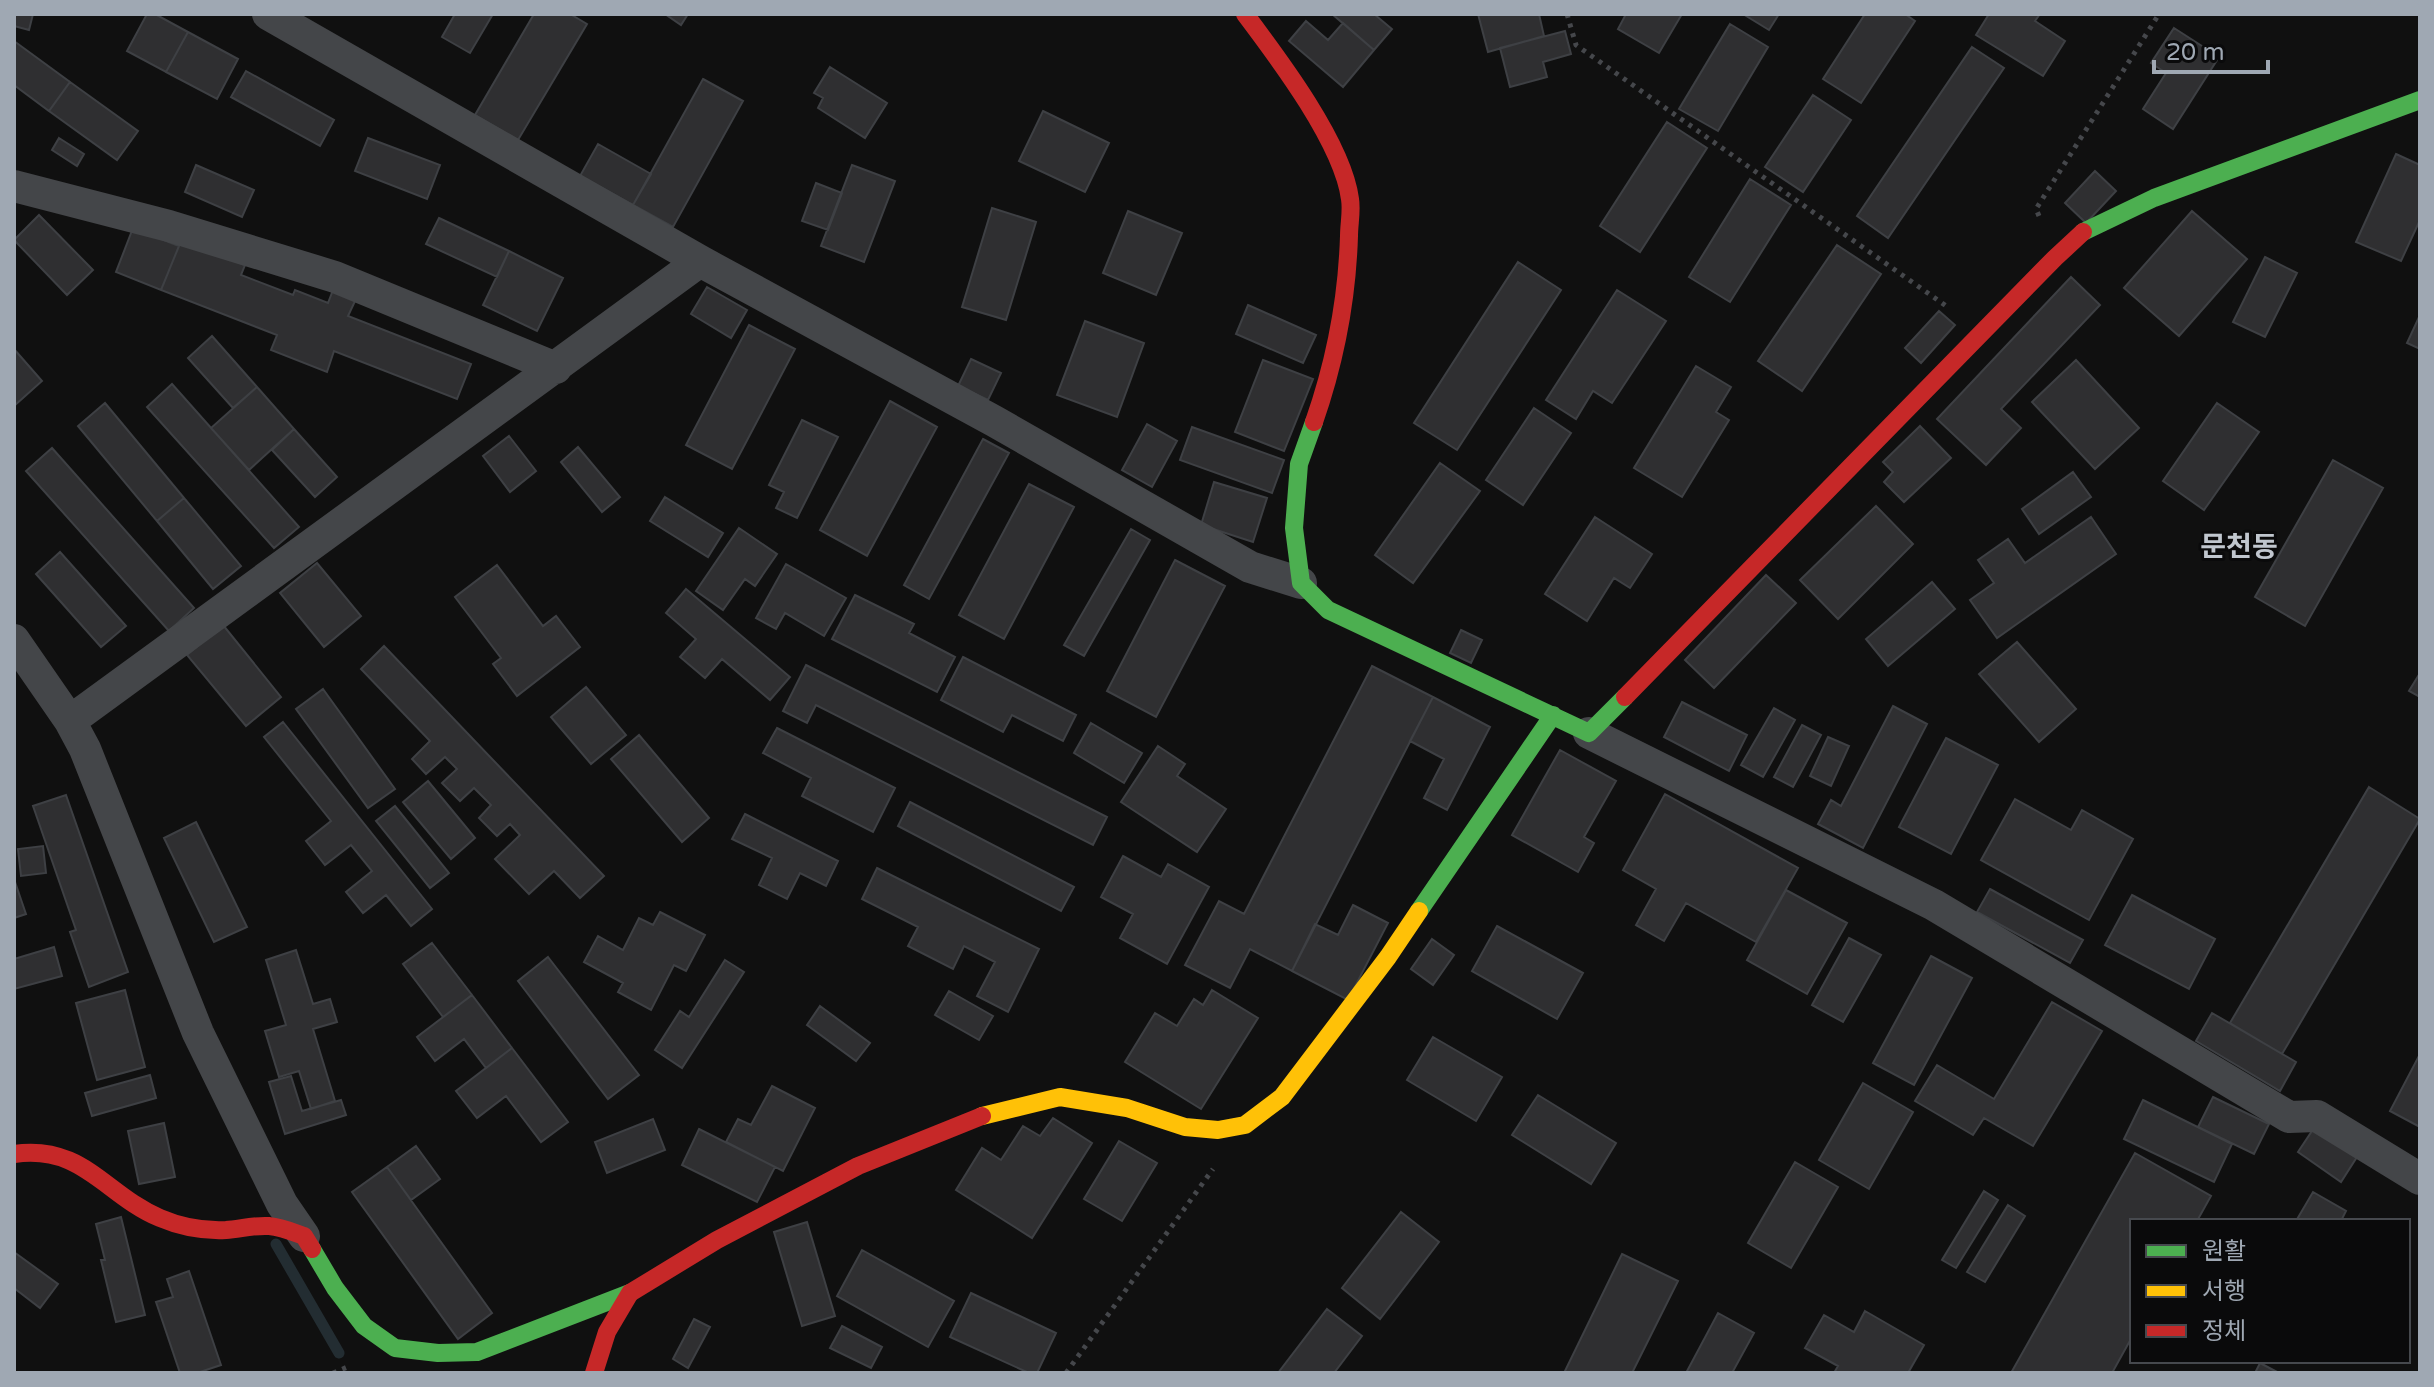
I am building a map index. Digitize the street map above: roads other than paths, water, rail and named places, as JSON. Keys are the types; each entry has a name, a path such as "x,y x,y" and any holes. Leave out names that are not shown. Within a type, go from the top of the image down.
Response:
{"street":[{"path":"268,14 700,261 994,421 1250,567 1301,583 1328,610 1553,715 1934,905 2289,1117 2317,1116 2420,1179"},
{"path":"1245,14 1278,57 1335,151 1350,199 1348,276 1331,373 1299,464 1294,528 1301,583"},
{"path":"1589,733 2082,233 2154,198 2420,100"},
{"path":"14,186 169,226 335,277 556,368"},
{"path":"70,721 700,261"},
{"path":"14,640 70,721 85,749 198,1033 282,1204 335,1288 388,1363"},
{"path":"364,1326 395,1348 438,1353 477,1352 630,1293 717,1240 858,1166 985,1115 1060,1097 1127,1108 1185,1127 1218,1130 1245,1125 1282,1097 1388,957 1553,715"},
{"path":"14,1154 56,1153 90,1170 150,1214 184,1226 221,1231 273,1226 304,1236"},
{"path":"594,1373 607,1332 630,1293"}],"waterway":[{"path":"276,1244 339,1353"}],"district":[{"name":"문천동","path":"2239,547"}]}
